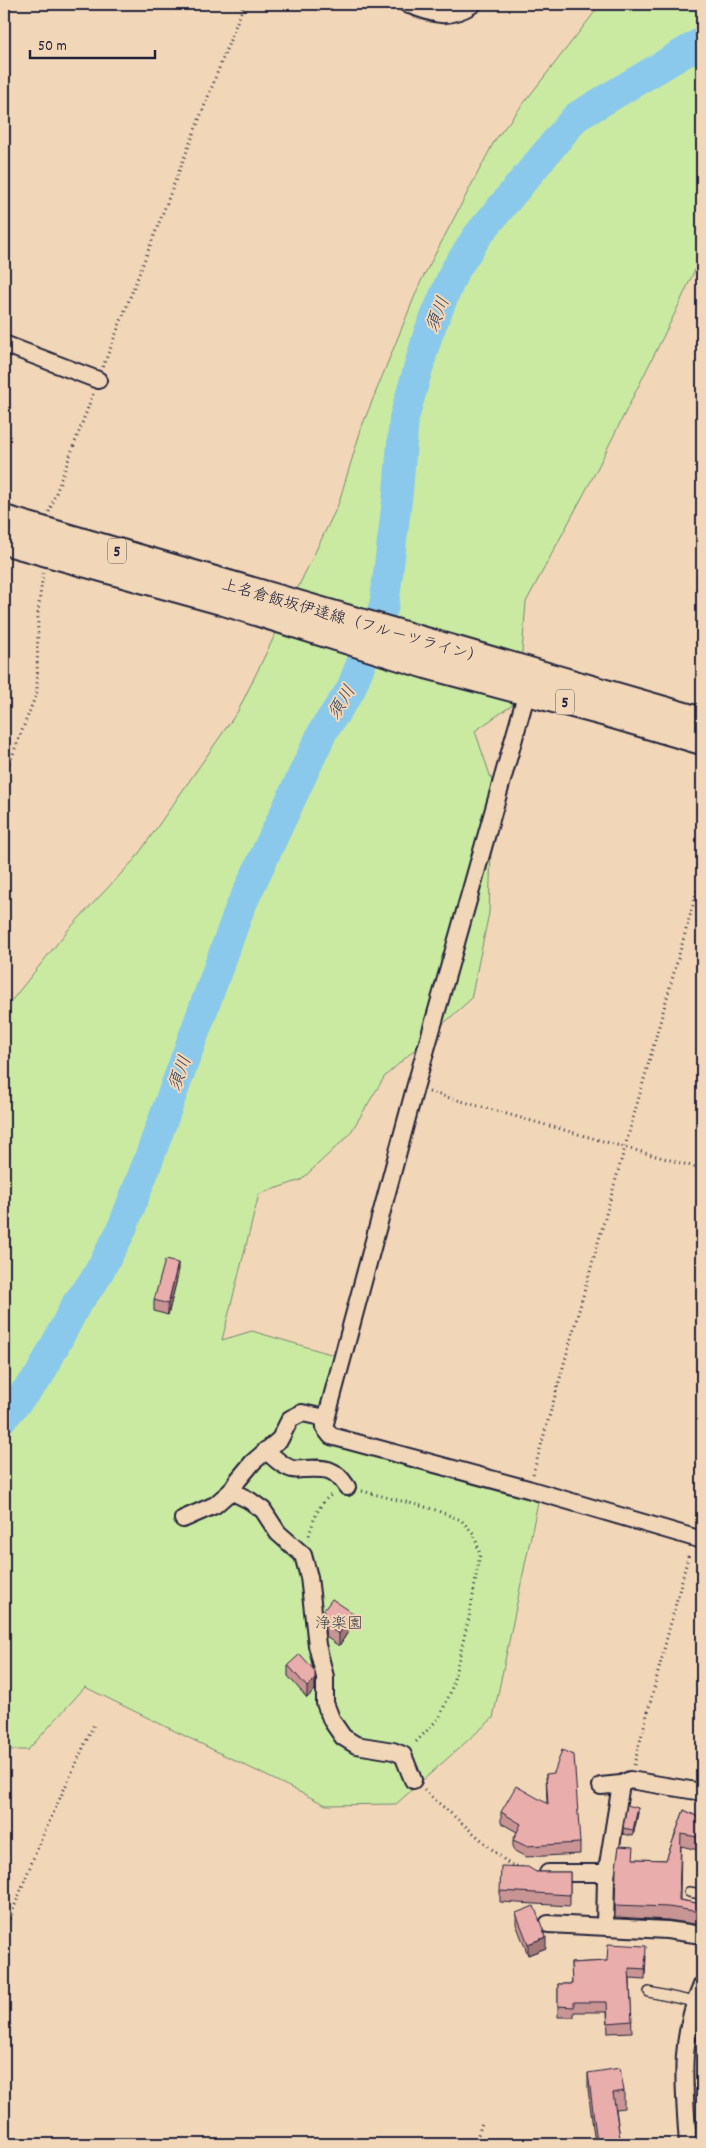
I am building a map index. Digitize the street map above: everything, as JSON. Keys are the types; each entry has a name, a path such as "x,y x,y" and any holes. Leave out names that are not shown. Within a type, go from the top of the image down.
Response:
{"main road":[{"name":"上名倉飯坂伊達線（フルーツライン）","path":"4,519 44,541 225,592 429,654 702,721"},
{"name":"上名倉飯坂伊達線（フルーツライン）","path":"4,541 44,541"},
{"name":"上名倉飯坂伊達線（フルーツライン）","path":"429,654 527,692 702,741"}],"street":[{"path":"407,4 436,15 447,16 473,4"},
{"path":"4,344 98,380"},
{"path":"527,692 415,1088 324,1427 331,1436 528,1489 698,1539"},
{"path":"182,1519 215,1505 231,1492 238,1480 266,1450 280,1439 290,1419 302,1413 326,1418"},
{"path":"266,1450 281,1463 292,1469 318,1467 329,1469 341,1478 347,1487"},
{"path":"231,1492 249,1500 263,1510 278,1533 303,1555 308,1577 316,1645 325,1677 325,1703 332,1721 343,1737 356,1745 393,1751 403,1755 413,1780"},
{"path":"605,1927 606,1873 626,1782"},
{"path":"600,1786 626,1782 672,1785 702,1792"},
{"path":"536,1873 606,1873"},
{"path":"548,1924 667,1930 702,1935"},
{"path":"688,2144 683,2070 687,2030 702,1985"}],"lane":[{"path":"689,1892 702,1894"},
{"path":"649,1992 695,2002"}],"path":[{"path":"4,777 38,692 38,612 44,541 98,380 244,4"},
{"path":"528,1489 702,872"},
{"path":"415,1088 702,1169"},
{"path":"303,1555 314,1518 328,1497 347,1487 433,1510 461,1520 474,1534 480,1554 470,1613 451,1691 439,1718 403,1755"},
{"path":"626,1782 698,1539"},
{"path":"4,1932 39,1844 95,1722"},
{"path":"413,1780 509,1864 536,1873"},
{"path":"475,2144 482,2122"}],"green space":[{"name":"浄楽園","path":"601,4 702,4 702,254 675,313 594,475 526,602 518,701 475,731 493,784 489,913 471,999 385,1076 349,1135 301,1180 259,1194 222,1340 252,1331 334,1355 314,1429 327,1444 538,1502 493,1718 396,1804 326,1805 85,1687 28,1750 4,1750 4,1010 68,930 135,859 238,711 338,505 362,426 420,283 495,140"}],"building":[{"path":"165,1260 178,1263 168,1304 154,1300"},
{"path":"332,1599 353,1613 339,1634 326,1626 324,1610"},
{"path":"300,1654 315,1671 315,1679 307,1687 288,1665"},
{"path":"562,1750 574,1755 580,1843 526,1846 513,1840 521,1824 501,1812 516,1786 548,1804 546,1774 554,1773"},
{"path":"627,1805 638,1808 633,1830 623,1828"},
{"path":"684,1810 702,1819 702,1838 681,1834 679,1900 702,1904 701,1912 668,1907 615,1905 616,1868 619,1846 634,1847 633,1859 666,1860"},
{"path":"501,1866 528,1867 536,1872 570,1872 570,1895 500,1891"},
{"path":"534,1906 546,1937 528,1944 516,1913"},
{"path":"608,1944 646,1946 645,1969 629,1968 632,2021 608,2023 607,2002 574,2002 574,2007 558,2006 558,1984 572,1984 571,1963 607,1961"},
{"path":"620,2068 624,2091 613,2093 620,2138 597,2142 588,2073"}],"waterway":[{"name":"須川","path":"4,1417 39,1376 77,1303 94,1281 121,1231 240,908 323,731 350,691 384,606 398,492 404,418 428,334 454,272 478,235 576,117 702,42"}]}
